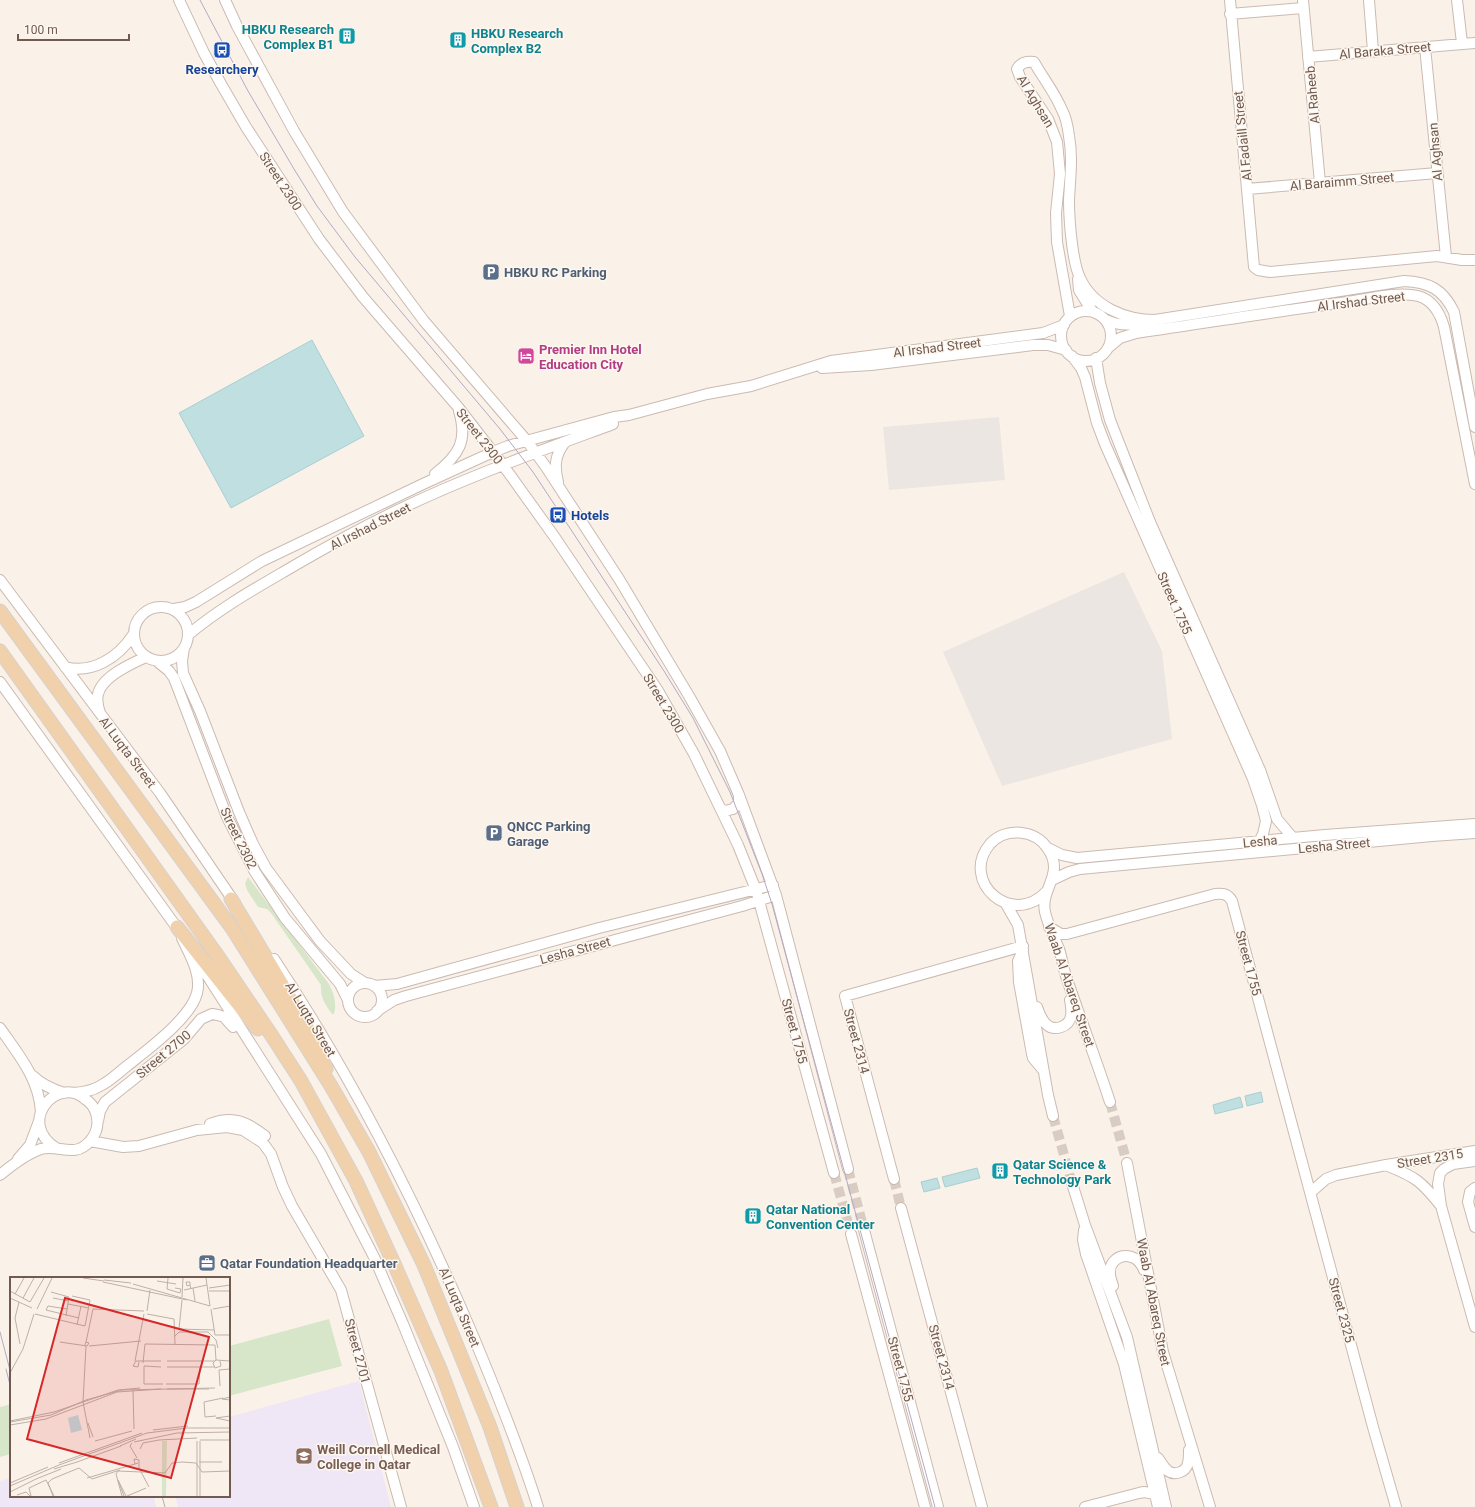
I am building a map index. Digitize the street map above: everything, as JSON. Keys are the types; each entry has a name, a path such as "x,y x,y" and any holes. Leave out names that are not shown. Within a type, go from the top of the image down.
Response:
{"main road":[{"name":"Al Luqta Street","path":"0,611 232,928 331,1086 369,1152 424,1265 490,1427 518,1507"},
{"path":"0,652 215,952 301,1081 356,1181 395,1266 441,1371 491,1507"},
{"path":"232,899 320,1051 331,1086"},
{"path":"177,927 253,1024 288,1061"}],"street":[{"name":"Street 2300","path":"179,0 204,53 228,97 319,239 363,297 458,407 503,465 556,539 657,689 694,754 738,845 756,890"},
{"name":"Street 2300","path":"225,0 237,26 294,131 343,212 424,321 535,452 560,487 619,579 689,696 720,752 739,794 774,890"},
{"name":"Al Fadaill Street","path":"1230,0 1230,14 1248,189 1254,267 1258,270 1270,272 1437,256 1446,257"},
{"path":"1369,0 1373,51"},
{"path":"1457,0 1462,43"},
{"name":"Al Raheeb","path":"1230,14 1303,4 1320,183"},
{"name":"Al Baraka Street","path":"1308,57 1475,42"},
{"name":"Al Aghsan","path":"1425,47 1446,257"},
{"name":"Al Aghsan","path":"1070,316 1057,242 1056,213 1060,174 1057,142 1048,119 1020,77 1017,70 1021,64 1027,61 1034,62 1063,110 1069,137 1072,167 1069,201 1071,232 1080,290 1092,311"},
{"name":"Al Baraimm Street","path":"1248,189 1437,173"},
{"path":"1446,257 1457,260 1475,260"},
{"name":"Al Aghsan","path":"1076,265 1080,278 1087,289 1106,307 1129,318 1155,320"},
{"name":"Al Irshad Street","path":"1106,320 1124,326 1404,281 1424,283 1440,293 1446,299 1454,312 1475,428"},
{"name":"Al Irshad Street","path":"1108,348 1120,338 1136,333 1353,301 1402,295 1419,296 1432,304 1441,317 1444,327 1475,484"},
{"path":"1082,311 1092,311 1106,320 1111,334 1108,348 1103,354 1086,361 1068,353 1061,338 1064,325 1070,316 1082,311"},
{"name":"Al Irshad Street","path":"174,609 185,607 196,602 262,561 423,484 493,452 526,441 707,394 751,386 846,358 1043,333 1064,325"},
{"name":"Al Irshad Street","path":"810,368 871,365 1033,345 1048,345 1068,353"},
{"name":"Street 1755","path":"1068,353 1081,368 1085,377 1097,423 1105,444 1253,779 1266,821 1260,847"},
{"name":"Street 1755","path":"1096,358 1100,383 1110,420 1150,522 1260,770 1277,819 1293,838"},
{"name":"Al Irshad Street","path":"423,484 451,461 457,454 461,445 463,434 462,422 458,407"},
{"name":"Al Irshad Street","path":"188,635 229,605 312,556 396,511 535,452 620,421 629,415"},
{"path":"560,487 556,474 555,462 559,450 565,442"},
{"name":"Al Luqta Street","path":"0,580 160,793 261,939 306,1008 366,1113 419,1214 497,1393 538,1507"},
{"path":"158,606 174,609 180,614 188,627 188,635 184,648 173,659 158,662 146,657 137,648 133,635 137,619 150,608 158,606"},
{"path":"65,667 81,670 96,667 120,650 128,643 133,635"},
{"name":"Street 2302","path":"184,648 182,661 183,673 200,711 239,812 253,844 266,868 320,941 351,974 370,984"},
{"path":"101,716 97,702 98,695 103,684 117,672 146,657"},
{"name":"Street 2302","path":"158,662 169,671 174,678 227,818 255,872 285,918 340,984 348,1000"},
{"path":"0,682 177,927 321,1154 374,1257 453,1447 474,1507"},
{"path":"720,809 725,811 733,810 739,803 739,794"},
{"name":"Lesha","path":"1048,848 1062,855 1077,858 1260,847 1293,838 1475,824"},
{"path":"1020,832 1036,837 1048,848 1054,864 1052,880 1042,896 1029,904 1006,904 990,892 985,885 981,874 981,862 988,847 997,838 1004,834 1020,832"},
{"name":"Lesha Street","path":"1052,880 1069,872 1080,869 1260,847 1475,833"},
{"name":"Street 1755","path":"756,890 834,1173"},
{"name":"Lesha Street","path":"370,984 392,985 402,983 607,926 756,890 774,890"},
{"name":"Street 1755","path":"774,890 848,1169"},
{"name":"Lesha Street","path":"377,1011 394,1000 406,996 759,901 774,890"},
{"name":"Waab Al Abareq Street","path":"1047,890 1044,906 1049,927 1059,950 1065,974 1110,1102"},
{"name":"Street 1755","path":"1068,934 1215,894 1224,894 1230,897 1234,905 1311,1192"},
{"path":"1006,904 1018,925 1053,1116"},
{"name":"Street 2700","path":"68,1093 92,1090 108,1081 166,1034 188,1011 194,1002 198,992 196,971 177,927"},
{"path":"1049,927 1061,934 1068,934"},
{"path":"1059,950 1060,941 1068,934"},
{"path":"1001,952 1023,948"},
{"path":"1023,948 1018,961 1032,1054 1033,1058 1044,1071"},
{"path":"1001,952 1012,955 1018,961"},
{"name":"Street 2314","path":"894,1179 845,996 1001,952"},
{"path":"1029,984 1042,1018 1048,1026 1056,1028 1060,1027 1067,1024 1072,1014 1065,974"},
{"path":"370,984 380,993 382,1003 377,1011 368,1016 359,1015 351,1009 348,1000 355,986 370,984"},
{"name":"Street 2700","path":"97,1125 100,1112 105,1102 184,1039 201,1019 206,1016 218,1015 224,1017 267,1070"},
{"path":"0,1028 31,1074 38,1092 40,1129 43,1137 49,1143 64,1151 72,1151 80,1148 90,1141 94,1135 97,1125"},
{"path":"31,1074 46,1086 82,1096 90,1103 96,1112 97,1125 101,1136 115,1146"},
{"path":"13,1165 30,1145 46,1103 54,1096 68,1093"},
{"name":"Street 2701","path":"90,1141 115,1146 139,1146 197,1130 212,1123 231,1120 242,1121 252,1126 265,1136 273,1145 280,1158 292,1206 340,1290 355,1337 401,1507"},
{"path":"0,1175 13,1165 42,1149 56,1148"},
{"name":"Street 2315","path":"1311,1192 1329,1177 1386,1165 1475,1151"},
{"name":"Street 2315","path":"1475,1161 1453,1164 1444,1169 1440,1173 1438,1184 1441,1206 1475,1327"},
{"name":"Waab Al Abareq Street","path":"1127,1163 1163,1352 1210,1507"},
{"name":"Street 2315","path":"1386,1165 1409,1175 1423,1184 1441,1206"},
{"path":"1070,1180 1085,1225 1123,1323"},
{"path":"1475,1188 1470,1192 1468,1202 1475,1227"},
{"name":"Street 2325","path":"1311,1192 1373,1427 1396,1507"},
{"name":"Street 2314","path":"901,1208 982,1507"},
{"path":"1085,1225 1083,1235 1084,1246 1121,1352 1158,1507"},
{"name":"Street 1755","path":"864,1230 938,1507"},
{"name":"Street 1755","path":"851,1234 925,1507"},
{"path":"1150,1285 1142,1264 1137,1259 1122,1256 1113,1263 1110,1273 1142,1399 1166,1507"},
{"path":"1138,1420 1142,1399"},
{"path":"1154,1451 1168,1471 1179,1473 1184,1470 1188,1464 1189,1440"},
{"path":"1139,1493 1146,1486 1150,1478"},
{"path":"1085,1507 1144,1492 1155,1494"}],"shaded area":[{"path":"999,417 1005,480 889,490 883,427"},
{"path":"1124,572 1162,651 1172,739 1002,786 943,652"},
{"name":"Weill Cornell Medical College in Qatar","path":"359,1381 391,1507 178,1507 175,1497 230,1497 230,1417"},
{"path":"10,1478 10,1497 154,1497 156,1507 0,1507 0,1481"}],"green space":[{"path":"248,877 329,984 334,999 334,1014 332,1014 327,1007 321,993 321,985 271,913 267,909 258,907 247,890 245,883"},
{"path":"329,1319 342,1366 230,1396 230,1346"},
{"path":"10,1404 10,1454 0,1457 0,1407"}],"water":[{"path":"312,340 364,436 231,508 179,413"},
{"path":"1261,1092 1263,1102 1247,1106 1245,1096"},
{"path":"1240,1097 1243,1107 1215,1114 1213,1105"},
{"path":"977,1168 980,1178 945,1187 942,1177"},
{"path":"937,1178 940,1188 924,1192 921,1182"}],"tunnel":[{"path":"1110,1102 1127,1163"},
{"path":"1053,1116 1071,1180"},
{"path":"848,1169 864,1230"},
{"path":"834,1173 851,1234"},
{"path":"894,1179 901,1208"}],"tram line":[{"path":"200,0 248,91 317,206 355,257 500,429 533,472 664,671 693,718 730,792 772,904 935,1507"},
{"path":"0,1332 10,1370"},
{"path":"6,1369 10,1385"},
{"path":"162,1497 165,1507"}],"place":[{"name":"HBKU Research Complex B1","path":"347,36"},
{"name":"HBKU Research Complex B2","path":"458,40"},
{"name":"Researchery","path":"222,50"},
{"name":"HBKU RC Parking","path":"491,272"},
{"name":"Premier Inn Hotel Education City","path":"526,356"},
{"name":"Hotels","path":"558,515"},
{"name":"QNCC Parking Garage","path":"494,833"},
{"name":"Qatar Science & Technology Park","path":"1000,1171"},
{"name":"Qatar National Convention Center","path":"753,1216"},
{"name":"Qatar Foundation Headquarter","path":"207,1263"},
{"name":"Weill Cornell Medical College in Qatar","path":"304,1456"}]}
